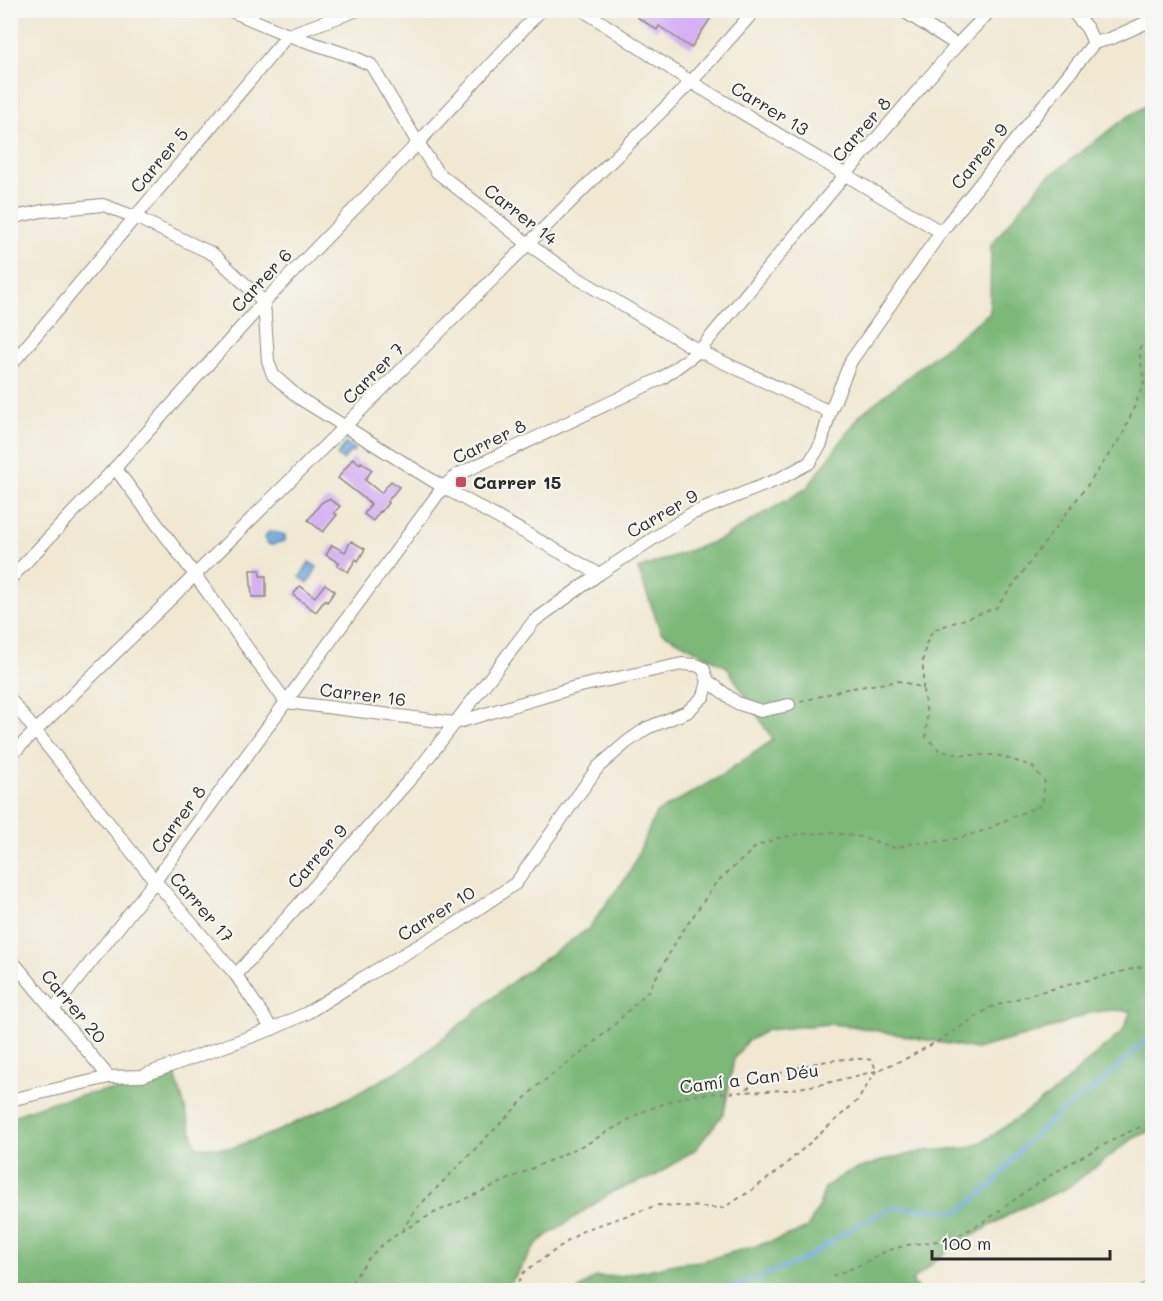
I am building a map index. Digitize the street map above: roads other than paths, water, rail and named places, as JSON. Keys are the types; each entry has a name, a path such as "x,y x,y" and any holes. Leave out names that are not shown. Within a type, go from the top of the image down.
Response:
{"street":[{"name":"Carrer 14","path":"229,10 288,35 371,65 437,172 528,244 574,276 699,351 830,412"},
{"path":"288,35 358,10"},
{"name":"Carrer 6","path":"10,579 115,468 264,302 541,10"},
{"name":"Carrer 13","path":"584,10 691,82 941,232"},
{"name":"Carrer 7","path":"10,756 691,82 755,10"},
{"path":"902,10 957,45"},
{"name":"Carrer 8","path":"53,1010 155,881 443,487 457,475 662,378 699,351 846,174 957,45 991,10"},
{"path":"1071,10 1087,28 1094,43 1112,38 1152,20"},
{"name":"Carrer 5","path":"10,366 288,35"},
{"name":"Carrer 9","path":"236,975 420,768 534,621 599,574 691,514 779,479 808,463 821,444 830,412 850,361 941,232 1094,43"},
{"path":"10,218 42,211 103,205 135,217 213,254 264,302 268,361 273,375 299,398 443,487 599,574"},
{"path":"115,468 286,702"},
{"name":"Carrer 16","path":"286,702 455,723 576,687 682,664 703,668 708,681"},
{"path":"708,681 737,703 761,711 789,705"},
{"name":"Carrer 10","path":"109,1077 142,1076 272,1029 307,1013 456,924 516,883 598,766 646,728 687,712 704,696 708,681"},
{"name":"Carrer 17","path":"10,699 155,881 236,975 272,1029"},
{"name":"Carrer 20","path":"10,958 109,1077"},
{"path":"10,1100 109,1077"},
{"path":"1145,1290 1152,1286"}],"water":[{"path":"346,443 355,449 343,460 337,456"},
{"path":"270,531 285,535 285,541 268,544 265,538"},
{"path":"309,562 317,567 308,583 300,577"}],"waterway":[{"path":"726,1290 801,1261 863,1222 892,1207 959,1212 994,1183 1025,1144 1057,1115 1093,1089 1152,1035"}],"place":[{"name":"Carrer 15","path":"461,482"}]}
